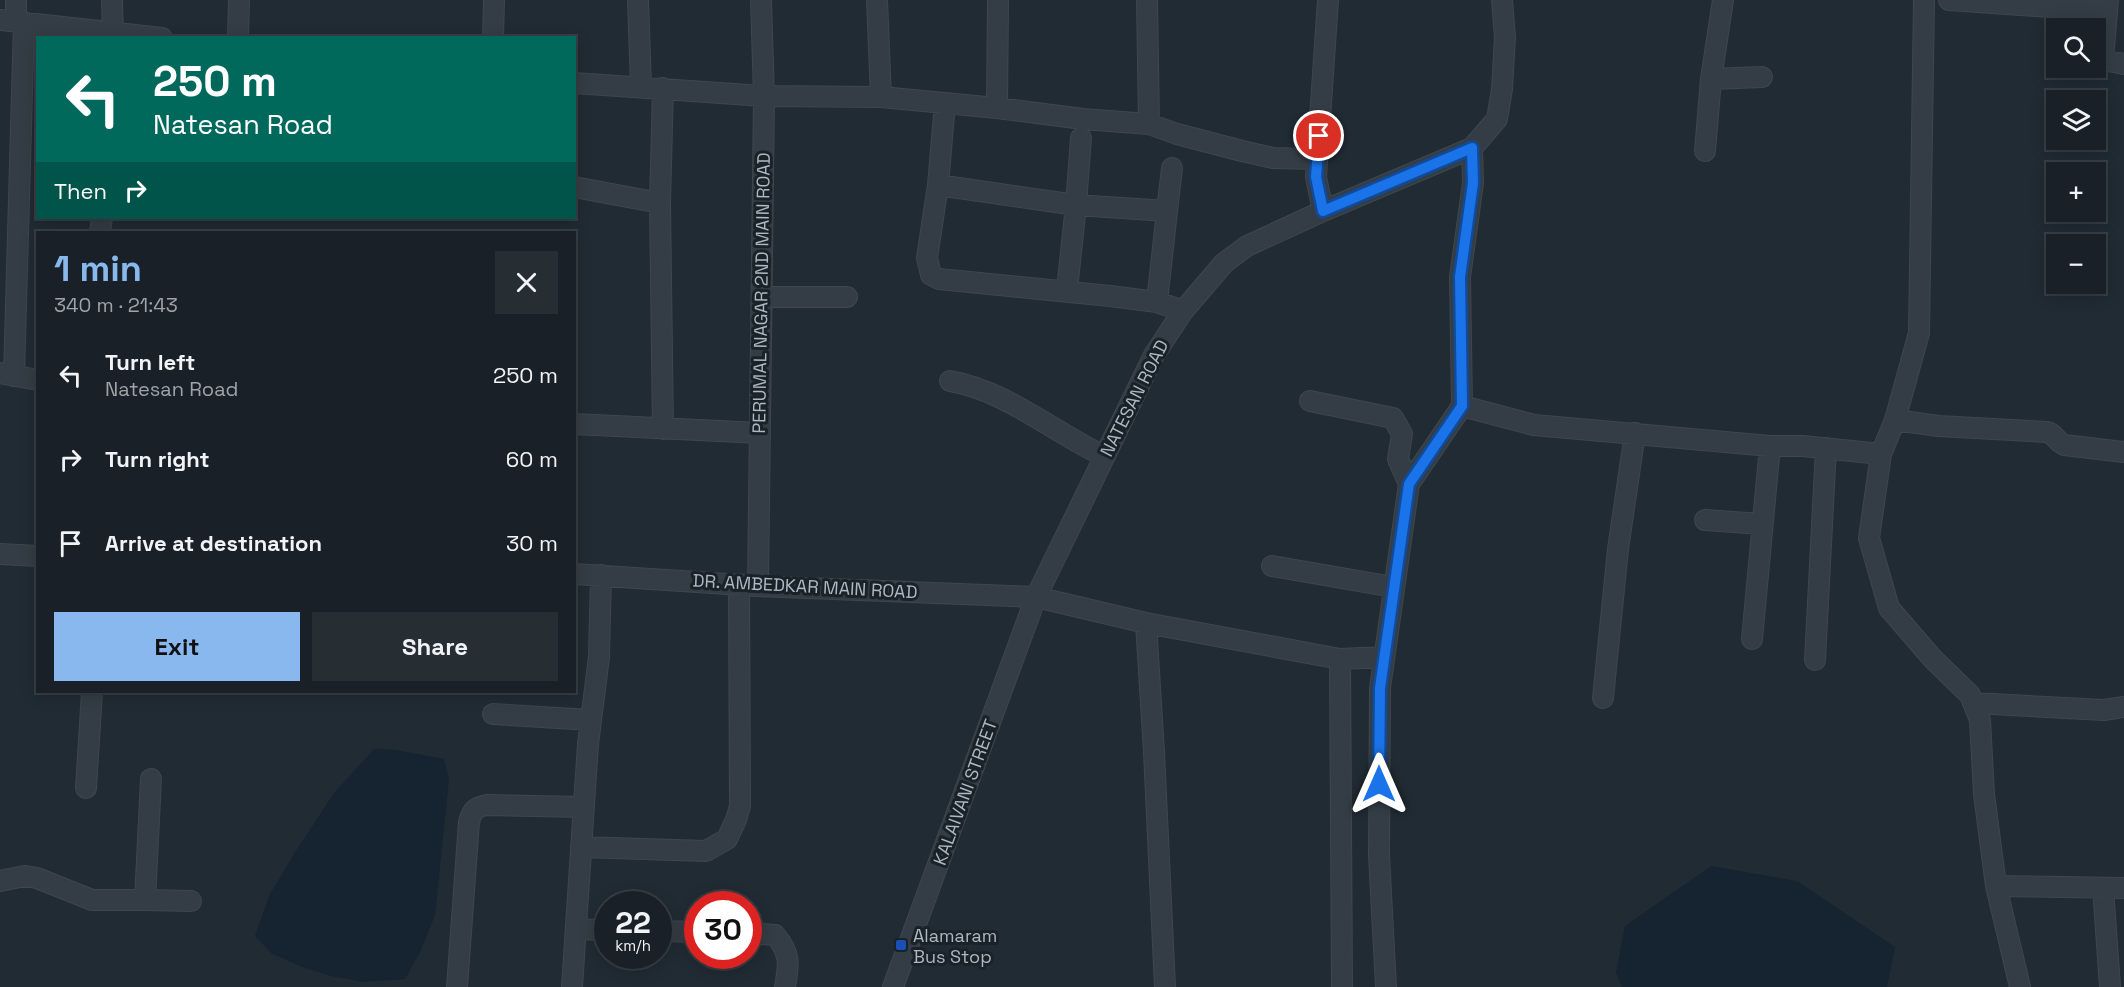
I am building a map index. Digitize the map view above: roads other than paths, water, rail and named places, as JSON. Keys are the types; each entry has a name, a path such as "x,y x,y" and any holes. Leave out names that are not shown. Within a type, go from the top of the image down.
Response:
{"street":[{"path":"16,0 13,21 7,375 36,380"},
{"path":"112,0 113,35"},
{"path":"238,36 239,0"},
{"path":"493,36 494,0"},
{"path":"638,0 641,87"},
{"name":"PERUMAL NAGAR 2ND MAIN ROAD","path":"581,847 706,851 728,839 740,806 748,585 760,433 764,96 761,0"},
{"path":"877,0 881,97"},
{"path":"998,0 998,108"},
{"path":"1147,0 1149,124"},
{"path":"1323,211 1316,177 1328,0"},
{"path":"1386,987 1378,855 1380,688 1409,484 1462,406 1460,277 1473,183 1472,148 1497,119 1502,89 1505,37 1502,0"},
{"path":"1705,151 1711,79 1723,0"},
{"path":"1924,0 1920,333 1895,420 1881,454 1869,538 1888,608 1933,659 1970,695 1980,720 1984,794 1996,886 2020,987"},
{"path":"1949,0 2107,6 2103,60 2124,64"},
{"path":"13,21 129,36"},
{"path":"1711,79 1762,77"},
{"path":"576,83 764,96 881,97 998,108 1083,119 1149,124 1177,134 1273,158 1317,159"},
{"path":"663,88 660,204 663,429"},
{"path":"945,103 938,185 927,258 931,275 939,279 1067,290 1157,302 1183,311"},
{"path":"1067,290 1081,138"},
{"name":"NATESAN ROAD","path":"1036,597 1154,355 1183,311 1224,262 1247,246 1323,211 1472,148"},
{"path":"1157,302 1172,168"},
{"path":"938,185 1076,205 1167,211"},
{"path":"576,188 660,204"},
{"path":"762,297 847,297"},
{"path":"950,381 986,390 1104,456"},
{"path":"1310,400 1393,418 1402,434 1398,459 1409,484"},
{"path":"1462,406 1534,425 1881,454"},
{"path":"1895,420 1939,426 2047,432 2064,445 2124,452"},
{"path":"576,424 760,433"},
{"path":"1603,698 1618,549 1635,433"},
{"path":"1752,639 1770,446"},
{"path":"1815,660 1826,448"},
{"path":"1705,520 1762,524"},
{"path":"0,554 36,556"},
{"path":"1272,566 1393,587"},
{"name":"DR. AMBEDKAR MAIN ROAD","path":"576,574 748,585 1036,597 1146,623 1340,659 1384,657"},
{"path":"572,987 583,807 599,657 601,575"},
{"name":"KALAIVANI STREET","path":"893,987 1036,597"},
{"path":"1146,623 1165,987"},
{"path":"1340,659 1342,987"},
{"path":"86,788 92,693"},
{"path":"1973,703 2104,710 2124,707"},
{"path":"493,714 591,720"},
{"path":"145,900 151,779"},
{"path":"457,987 469,822 472,812 478,807 487,805 583,807"},
{"path":"0,881 25,876 37,878 92,900 191,901"},
{"path":"1996,886 2124,888"},
{"path":"2103,888 2110,987"},
{"path":"576,929 594,930"},
{"path":"762,934 775,935 783,945 789,962 785,987"}],"water":[{"path":"374,749 396,750 444,759 449,780 435,915 420,952 405,979 364,982 331,976 302,967 271,953 255,936 270,894 294,854 334,793"},
{"path":"1711,866 1797,881 1895,947 1887,987 1622,987 1616,972 1625,926"}],"place":[{"name":"Alamaram Bus Stop","path":"901,945"}]}
